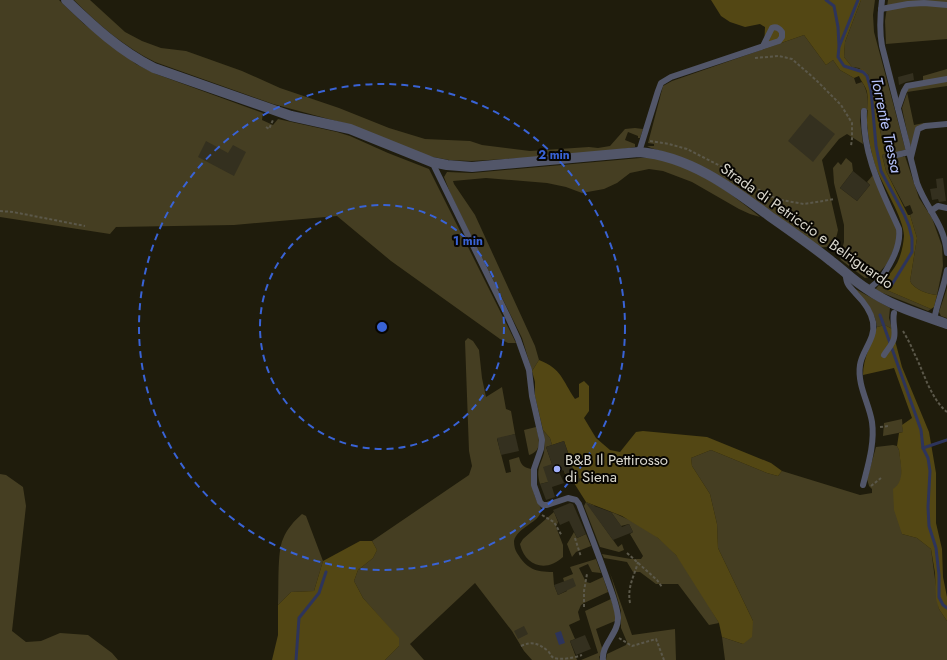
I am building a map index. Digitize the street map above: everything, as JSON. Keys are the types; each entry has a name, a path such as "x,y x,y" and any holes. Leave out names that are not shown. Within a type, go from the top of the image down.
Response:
{"street":[{"name":"Strada di Petriccio e Belriguardo","path":"66,0 89,23 113,42 137,59 154,68 291,116 350,129 432,162 472,167 639,152 655,154 680,161 726,185 831,260 845,273 868,290 896,306 947,324"}],"lane":[{"path":"882,0 880,33 909,152 922,197 940,225 947,253"},
{"path":"881,9 908,4 924,3 947,5"},
{"path":"639,152 661,83 671,77 762,46"},
{"path":"898,108 907,86 947,79"},
{"path":"864,111 867,151 875,174 899,229 900,236 896,250 881,278 868,290"},
{"path":"911,159 918,129 925,126 947,124"},
{"path":"892,156 909,152"},
{"path":"432,162 508,315 529,370 532,396 542,440 541,449 534,469 534,485 540,502 543,505 547,505 568,498 576,500 579,504 603,566 616,607 618,622 604,651 604,660"},
{"path":"931,211 938,206 947,208"},
{"path":"934,320 947,270"},
{"path":"845,273 847,283 862,300 870,314 874,329 870,343 862,358 860,370 860,380 869,408 873,431 871,451 863,485"},
{"path":"886,353 895,336 892,318 894,313"}],"path":[{"path":"752,60 759,57 779,56 792,59 841,105 852,123 851,146"},
{"path":"266,127 269,129 273,119 269,117"},
{"path":"643,140 669,144 687,149 738,175 765,194 781,200 804,204 835,199"},
{"path":"0,211 13,212 85,226"},
{"path":"894,313 933,395 947,412"},
{"path":"542,515 554,522 562,536"},
{"path":"575,538 581,557"},
{"path":"628,553 657,580 662,587"},
{"path":"630,603 630,582 638,562"},
{"path":"584,607 584,591 587,574"},
{"path":"614,633 632,646 656,639 664,660"},
{"path":"521,646 529,643 536,644 548,651 552,659 571,660 582,655"}],"shaded area":[{"path":"0,0 59,0 84,24 136,64 156,74 263,113 262,120 273,125 278,119 337,132 429,169 516,343 508,343 500,339 391,261 337,216 234,225 116,227 110,234 0,217"},
{"path":"74,0 90,0 125,32 142,41 161,48 186,51 242,71 280,88 339,108 389,128 425,139 470,141 482,145 530,151 589,147 598,148 610,146 625,129 643,129 640,138 628,132 625,140 635,144 635,147 594,154 471,161 449,160 428,156 351,125 273,104 155,62 122,42 92,18"},
{"path":"711,0 861,0 845,42 844,57 852,67 864,70 868,74 871,81 876,81 885,123 879,125 885,154 882,155 886,171 908,215 910,215 917,238 910,281 918,289 926,293 937,295 934,307 931,309 882,288 883,280 892,271 899,259 904,236 901,221 876,168 867,129 867,92 859,76 854,78 840,70 833,60 826,65 804,35 764,49 765,27 760,24 745,27 730,22 721,16"},
{"path":"861,0 875,0 873,15 874,32 905,148 905,150 900,151 903,157 905,156 919,198 932,218 942,246 943,266 937,295 926,293 918,289 910,281 917,238 910,215 913,213 910,205 905,207 886,171 882,155 885,154 879,125 884,123 868,74 859,68 852,67 844,57 845,42"},
{"path":"888,0 947,0 947,39 886,44 885,21"},
{"path":"804,35 826,65 833,60 840,70 854,78 856,84 862,82 867,92 868,99 868,110 861,109 860,121 863,144 847,134 839,139 822,160 838,230 835,241 828,247 820,247 677,156 647,146 654,146 654,144 648,143 663,86 672,81"},
{"path":"947,69 947,86 907,92 914,125 924,123 916,127 913,143 910,146 902,108 907,93 900,93 904,86 923,81 923,76"},
{"path":"640,158 656,158 670,161 697,173 737,199 760,217 739,209 692,182 663,171 649,169 630,173 617,183 604,189 582,193 566,187 547,183 486,178 453,181 475,215 535,346 539,360 532,371 522,338 451,195 444,177 447,172 472,173"},
{"path":"846,158 852,163 853,171 840,188 857,201 870,185 867,182 873,175 897,230 896,244 890,258 876,276 865,278 841,260 840,257 844,242 844,225 834,183 833,168 838,162 841,165"},
{"path":"883,280 882,288 931,309 928,311 875,290"},
{"path":"850,286 890,308 889,318 892,329 885,325 877,327 871,309"},
{"path":"947,288 947,318 941,316 939,312"},
{"path":"885,325 892,329 902,367 929,432 936,473 936,523 942,549 943,577 947,597 947,621 939,609 936,599 935,573 931,549 917,538 902,534 894,510 893,489 900,481 901,476 899,450 897,446 899,433 903,432 902,425 912,418 894,368 863,375 866,357 877,327"},
{"path":"468,338 473,341 479,350 486,397 502,387 506,409 511,411 515,434 497,439 506,473 511,472 509,460 519,457 523,465 531,469 534,492 541,508 540,514 537,518 516,536 514,541 516,552 528,566 536,570 553,572 554,585 558,595 567,591 563,578 573,574 570,567 596,559 601,573 592,572 588,564 579,568 586,582 590,583 603,577 608,592 581,605 578,612 580,620 569,625 575,639 570,641 577,660 532,660 475,583 410,644 424,660 385,660 399,646 399,639 363,598 354,581 358,570 373,558 377,550 372,541 469,475 472,466 469,451 465,341"},
{"path":"539,360 547,363 557,371 575,399 579,397 579,384 584,381 589,386 589,411 584,418 596,438 610,450 620,452 636,432 643,431 707,437 771,463 782,471 778,476 767,473 711,450 691,458 692,466 710,494 717,524 718,548 753,621 752,637 743,644 722,637 719,623 676,555 658,538 622,516 586,502 574,483 580,481 577,470 565,474 562,465 571,461 564,441 552,445 550,438 543,430 535,396 535,382 532,371"},
{"path":"902,419 903,432 883,436 884,423"},
{"path":"536,427 539,444 536,450 529,455 524,430"},
{"path":"543,430 550,438 552,445 546,447 552,464 548,482 540,484 538,471 544,453"},
{"path":"897,446 899,450 902,468 898,486 902,534 917,538 931,549 939,609 947,621 947,660 725,660 722,637 743,644 753,621 718,548 717,524 710,494 692,466 691,458 711,450 767,473 778,476 782,471 860,495 872,493 872,489 869,486 867,479 876,447"},
{"path":"0,474 6,475 23,487 26,506 12,631 26,642 41,641 60,633 88,635 112,653 118,660 0,660"},
{"path":"586,502 595,506 591,509 618,547 622,544 624,550 619,552 600,547 584,506"},
{"path":"554,512 558,522 556,527 563,545 563,557 550,565 537,565 526,558 520,544 523,539"},
{"path":"611,512 647,530 671,549 688,572 719,623 709,625 678,584 656,584 640,572 633,572 627,562 604,558 602,554 631,559 641,559 643,556 630,534 633,532 629,524 621,526"},
{"path":"302,514 306,516 323,561 314,591 291,592 278,605 281,545 289,529"},
{"path":"574,532 577,538 586,534 591,546 576,552 572,557 567,544"},
{"path":"360,541 372,541 377,550 373,558 358,570 354,581 363,598 399,638 399,646 385,660 272,660 278,635 278,605 291,592 314,591 323,561"},
{"path":"610,573 632,635 675,629 676,660 606,660 607,654 626,645 627,642 621,628 621,611"},
{"path":"611,599 616,615 615,621 596,629 603,651 599,657 600,660 581,660 598,653 585,611"}],"water":[{"path":"561,631 565,643 559,645 555,633"}],"building":[{"path":"913,73 914,80 899,85 898,77"},
{"path":"810,114 835,134 813,162 788,141"},
{"path":"206,141 228,153 233,145 246,152 234,176 198,157"},
{"path":"853,171 870,185 857,201 840,188"},
{"path":"943,178 946,201 939,202 938,199 932,200 930,189 937,188 936,179"},
{"path":"515,434 519,451 501,455 497,438"},
{"path":"564,441 574,471 577,470 580,481 572,483 563,470 559,472 564,483 552,487 555,497 546,500 540,484 548,482 543,467 552,464 546,447"},
{"path":"570,503 573,504 586,534 577,538 569,521 560,525 553,510"},
{"path":"586,503 611,512 622,527 629,524 633,532 613,540"},
{"path":"573,578 576,586 558,595 554,585"},
{"path":"524,626 528,634 518,639 514,631"},
{"path":"585,635 591,649 576,655 570,641"}],"waterway":[{"path":"826,0 834,6 838,27 839,46"},
{"name":"Torrente Tressa","path":"858,0 839,47 838,57 844,66 863,72 867,76 871,90 876,146 881,171 904,214 912,238 912,252 891,286"},
{"name":"Torrente Tressa","path":"880,315 921,430 923,448 928,458 930,471 928,507 929,526 936,548 939,575 939,597 943,605 947,608"},
{"path":"923,448 947,440"},
{"path":"296,660 299,618 319,593 326,572"}],"place":[{"name":"B&B Il Pettirosso di Siena","path":"557,469"}]}
